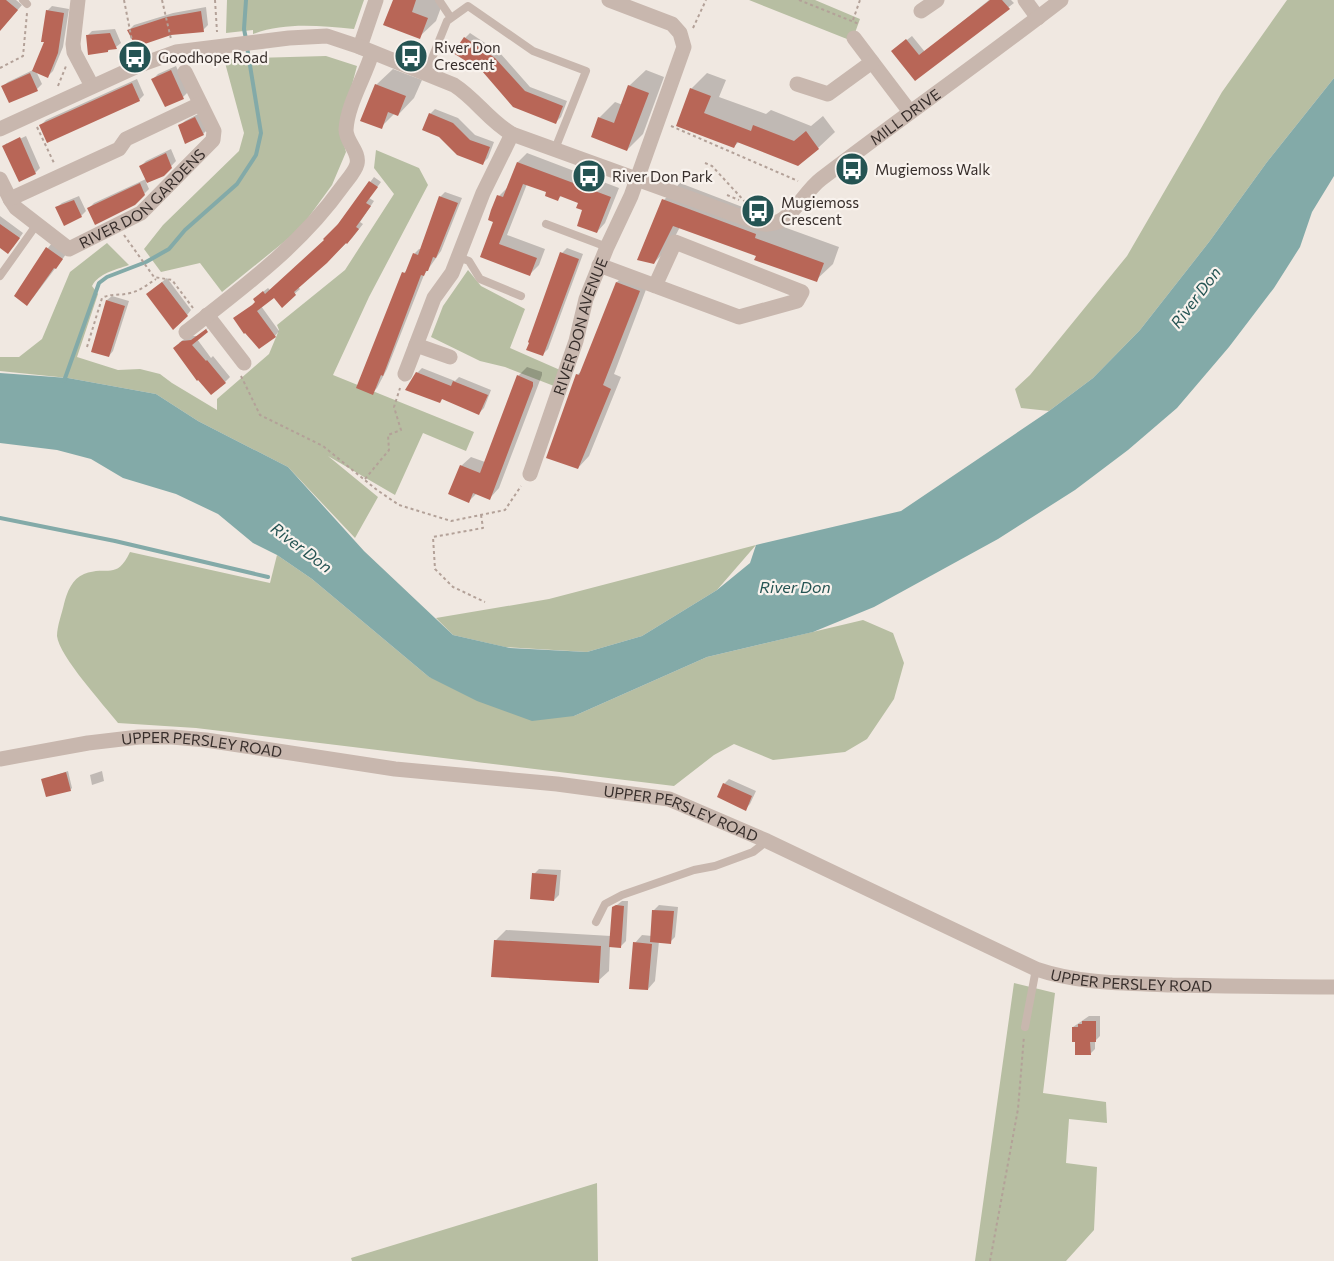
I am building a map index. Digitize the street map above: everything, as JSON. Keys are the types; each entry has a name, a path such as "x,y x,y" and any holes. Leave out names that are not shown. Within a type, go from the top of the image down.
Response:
{"street":[{"path":"78,0 73,44 92,86"},
{"path":"244,363 196,324 254,279 305,233 357,166 358,158 346,134 347,122 366,50 376,0"},
{"path":"921,11 937,0"},
{"path":"1025,0 1038,18"},
{"name":"MILL DRIVE","path":"0,129 140,65 176,52 327,36 454,85 466,93 497,126 512,134 758,223 776,225 785,219 819,181 1061,0"},
{"path":"616,1 672,24 680,33 684,47 635,180"},
{"path":"854,38 910,112"},
{"path":"797,84 828,94 872,62"},
{"name":"RIVER DON GARDENS","path":"0,179 16,208 69,249 141,213 213,140 214,131 185,72"},
{"path":"10,199 119,150 126,139 200,104"},
{"path":"405,374 434,298 452,273 483,193 512,134"},
{"name":"RIVER DON AVENUE","path":"530,474 576,341 586,299 606,247 631,196 635,180"},
{"path":"599,265 655,286 739,317 797,301 802,292 675,242 655,286"},
{"path":"416,345 450,357"},
{"name":"UPPER PERSLEY ROAD","path":"0,759 88,743 139,737 206,740 395,769 556,784 669,799 767,841 1036,969 1059,977 1098,982 1334,987"}],"lane":[{"path":"440,0 451,18"},
{"path":"426,73 447,21 468,6 533,51 586,71 555,149"},
{"path":"0,276 37,224"},
{"path":"546,224 606,247"},
{"path":"459,257 469,261 480,279 521,296"},
{"path":"596,922 605,904 622,895 753,852 767,841"},
{"path":"1025,1027 1036,969"}],"path":[{"path":"124,0 134,50 140,65"},
{"path":"162,0 171,42 176,52"},
{"path":"215,0 221,47"},
{"path":"684,47 706,0"},
{"path":"799,0 859,23 854,38"},
{"path":"852,21 860,0"},
{"path":"0,68 23,56 25,2"},
{"path":"63,100 58,87 69,61 77,56"},
{"path":"31,114 60,176"},
{"path":"658,121 800,182"},
{"path":"705,163 712,166 748,205 721,193"},
{"path":"132,247 156,279"},
{"path":"87,347 102,298 109,294 134,293 161,277 172,280 193,308 191,318 196,324"},
{"path":"244,363 236,367 260,415 323,446 399,505 451,521 505,510 530,474"},
{"path":"364,480 389,450 388,435 401,430 394,407 405,374"},
{"path":"481,515 483,528 433,537 435,569 453,587 485,602"},
{"path":"990,1261 1018,1109 1025,1027"}],"green space":[{"path":"227,0 364,0 354,29 290,26 253,34 253,30 226,33"},
{"path":"749,0 815,0 860,19 852,41"},
{"path":"1287,0 1334,0 1334,78 1267,162 1209,242 1140,330 1093,378 1049,411 1021,408 1015,389 1030,375 1127,256 1222,92"},
{"path":"326,56 357,66 340,130 346,152 332,185 300,229 222,292 200,263 161,272 144,249 163,225 239,151 244,133 224,59"},
{"path":"376,150 419,168 428,185 369,297 333,375 474,432 466,451 423,433 395,495 328,456 378,497 355,538 288,467 198,421 156,394 68,378 0,371 0,357 19,357 42,339 70,272 107,243 129,265 103,275 92,286 98,294 77,357 118,370 140,369 160,374 217,410 217,399 269,354 279,330 277,325 345,270 394,194 374,168"},
{"path":"468,270 481,286 525,309 510,348 560,370 554,386 505,367 480,361 431,337 443,306"},
{"path":"756,545 717,590 642,636 587,652 505,647 453,635 436,618 549,599"},
{"path":"130,552 270,583 277,555 312,579 429,677 574,716 707,657 863,620 893,633 904,663 894,699 867,739 845,752 773,760 734,744 714,755 674,786 196,728 118,723 65,656 57,632 67,595 76,579 92,572 116,569 125,561"},
{"path":"1014,983 1055,993 1043,1093 1106,1102 1107,1123 1069,1119 1066,1163 1097,1167 1094,1230 1066,1261 975,1261"},
{"path":"597,1183 598,1261 352,1261 351,1258"}],"water":[{"name":"River Don","path":"1334,78 1334,176 1312,212 1300,247 1274,288 1229,347 1177,408 1128,450 1075,490 998,539 874,607 813,632 707,657 574,716 532,721 477,701 429,677 312,579 277,555 253,543 218,514 176,494 123,478 91,459 57,450 0,443 0,373 68,378 156,394 198,421 288,467 364,551 453,635 510,648 587,652 642,636 717,590 750,563 756,545 901,511 1049,411 1093,378 1140,330 1209,242 1267,162"}],"building":[{"path":"0,0 6,0 18,10 0,31"},
{"path":"393,0 416,0 412,12 428,18 420,39 383,25"},
{"path":"990,0 1002,0 1010,9 915,81 891,51 906,39 919,55"},
{"path":"46,10 64,13 58,53 48,78 32,71 44,42 41,42"},
{"path":"201,11 204,32 171,35 136,47 127,30 167,17"},
{"path":"110,33 117,49 88,55 86,35"},
{"path":"464,37 495,58 525,91 563,106 556,124 513,107 482,71 453,53"},
{"path":"171,70 184,99 165,107 151,79"},
{"path":"30,73 38,91 9,103 1,86"},
{"path":"132,83 140,101 47,143 39,125"},
{"path":"375,84 406,96 398,116 388,112 382,129 360,121"},
{"path":"628,85 649,93 627,151 591,137 598,117 614,123"},
{"path":"690,88 711,96 704,113 751,131 753,125 794,141 806,131 819,149 798,166 737,142 734,148 676,126"},
{"path":"429,113 453,123 470,140 490,147 483,165 457,155 439,137 422,130"},
{"path":"195,117 204,135 185,144 178,125"},
{"path":"20,137 36,174 19,182 2,146"},
{"path":"166,153 172,168 164,176 147,183 139,166"},
{"path":"517,162 611,197 597,233 577,226 582,210 576,208 578,203 560,196 558,201 545,196 546,192 523,184 499,244 537,258 530,276 480,257 493,222 488,220 491,210 497,195 503,197"},
{"path":"369,181 378,187 366,203 371,206 356,227 359,229 347,244 294,292 296,295 282,308 274,298 257,311 276,337 259,349 244,334 233,318 252,305 255,302 253,299 263,291 265,294 324,240"},
{"path":"140,183 145,195 135,205 95,225 87,208"},
{"path":"439,196 458,203 436,258 433,257 424,276 421,275 383,376 381,375 373,395 356,388 402,272 405,273 413,253 418,255"},
{"path":"662,199 756,234 755,238 824,263 817,282 754,260 756,256 673,226 654,264 637,260"},
{"path":"74,200 82,217 64,226 55,207"},
{"path":"0,224 20,238 8,254 0,248"},
{"path":"46,247 63,259 27,306 14,296"},
{"path":"560,252 579,259 543,356 526,350"},
{"path":"162,282 188,316 173,330 146,294"},
{"path":"616,282 640,291 603,385 611,389 578,469 546,458 576,374 579,375"},
{"path":"106,300 125,306 109,357 91,352"},
{"path":"206,329 208,332 192,345 226,383 211,395 197,381 173,348 182,341 191,340"},
{"path":"416,372 451,386 453,381 488,395 479,415 442,399 440,403 405,390"},
{"path":"517,375 533,382 533,386 490,500 473,493 469,503 448,494 460,465 480,473"},
{"path":"66,772 71,791 46,797 41,779"},
{"path":"723,783 752,796 746,811 717,797"},
{"path":"532,873 557,875 554,901 530,899"},
{"path":"624,906 621,948 609,947 612,907"},
{"path":"652,910 674,911 671,944 650,942"},
{"path":"494,940 601,946 599,983 491,977"},
{"path":"633,942 652,944 648,990 629,989"},
{"path":"1082,1021 1096,1021 1096,1042 1090,1042 1091,1055 1075,1055 1072,1027 1078,1027"}],"waterway":[{"path":"246,0 244,29 246,39"},
{"path":"64,381 99,283 107,277 146,262 169,249 185,230 237,184 256,155 261,133 247,47"},
{"path":"0,518 115,541 268,577"}],"place":[{"name":"River Don Crescent","path":"411,56"},
{"name":"Goodhope Road","path":"135,57"},
{"name":"Mugiemoss Walk","path":"852,169"},
{"name":"River Don Park","path":"589,176"},
{"name":"Mugiemoss Crescent","path":"758,211"}]}
